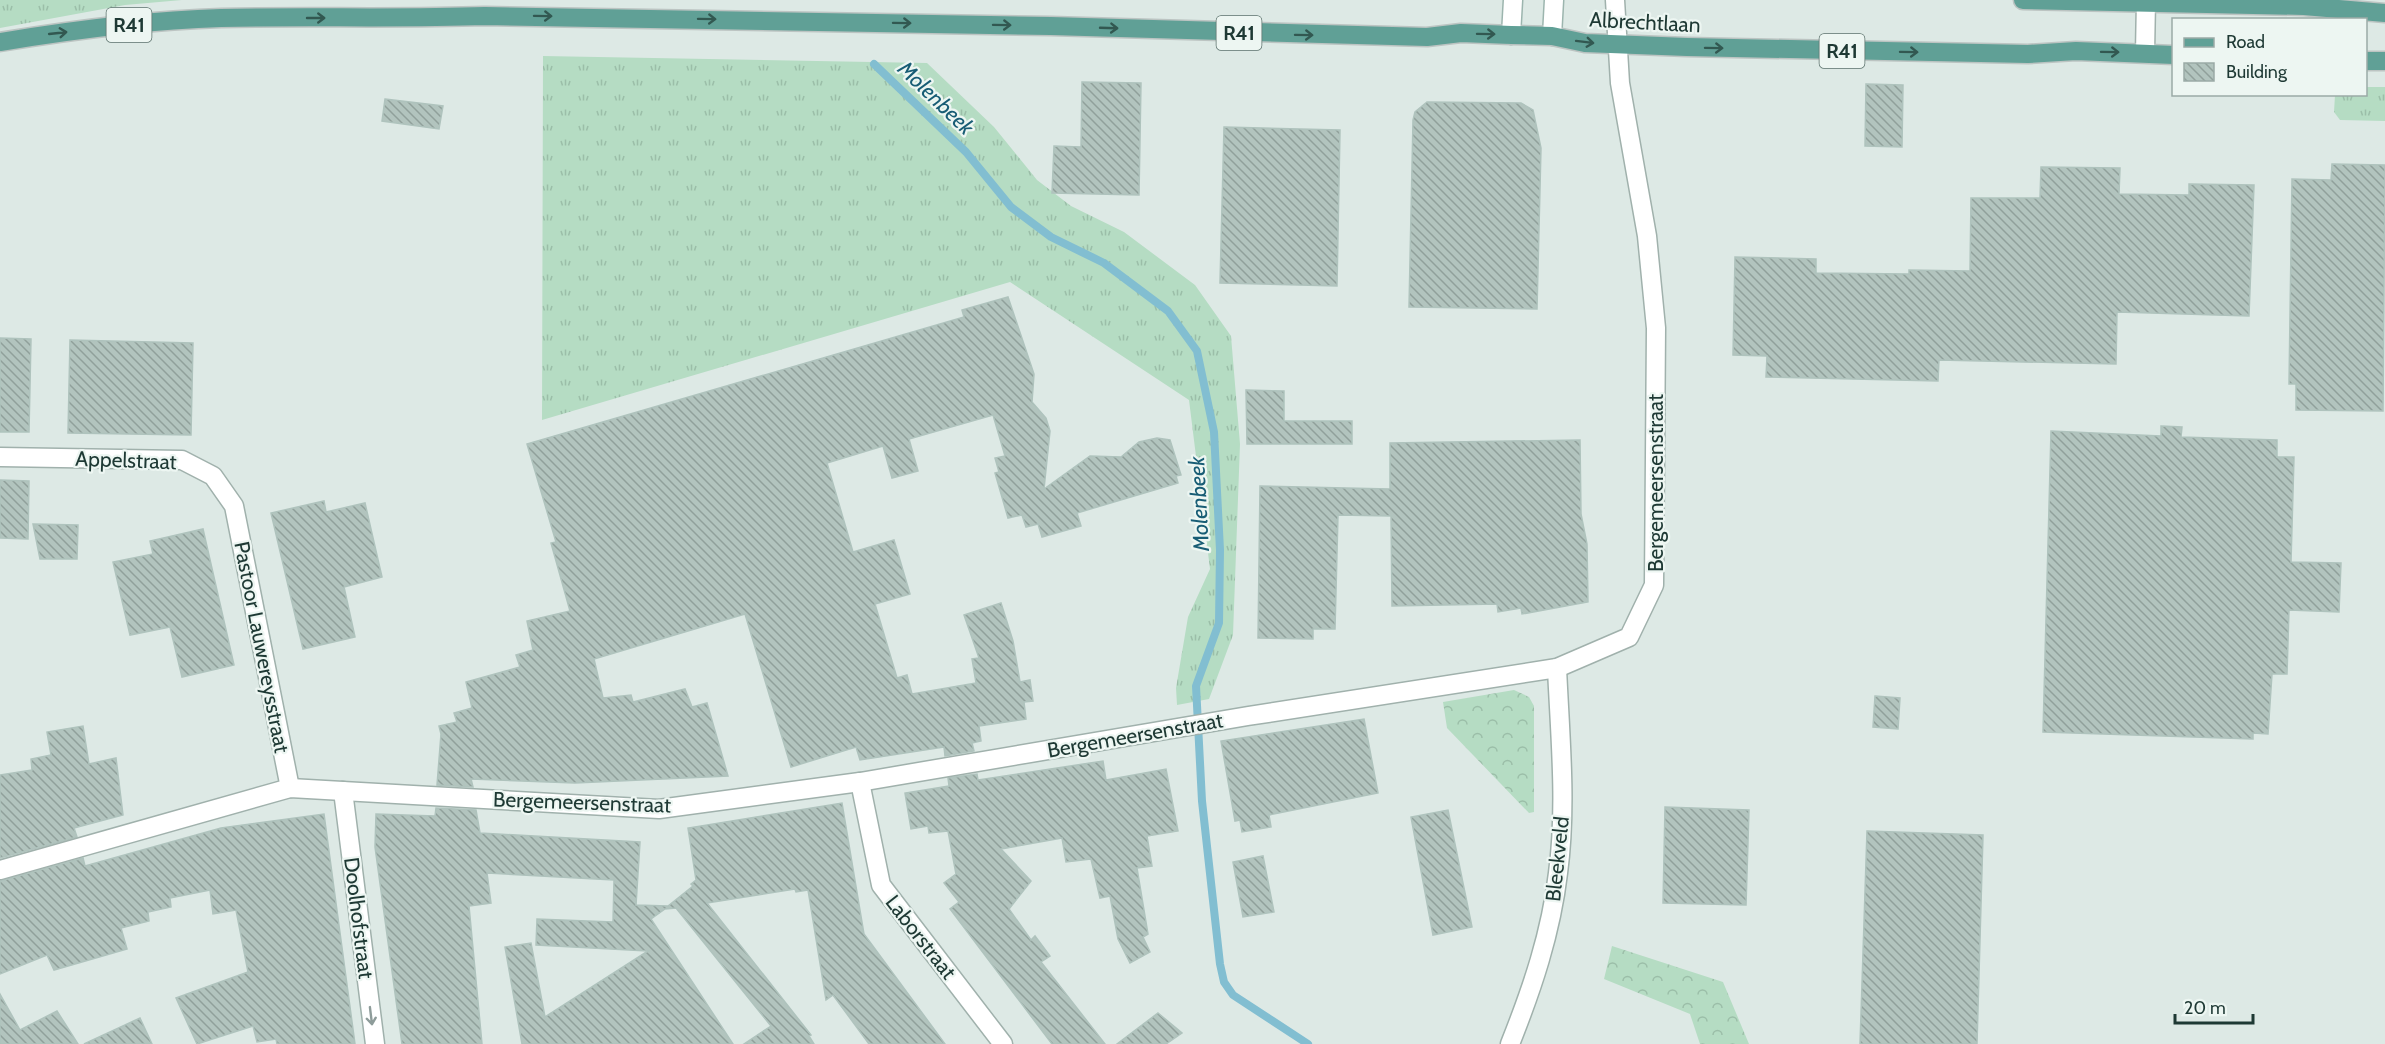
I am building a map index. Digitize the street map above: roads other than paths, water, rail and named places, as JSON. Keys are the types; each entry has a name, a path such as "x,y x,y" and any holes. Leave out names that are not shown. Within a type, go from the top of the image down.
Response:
{"main road":[{"path":"2024,0 2304,6 2385,13"},
{"name":"Albrechtlaan","path":"0,42 132,25 219,18 401,19 485,16 1051,26 1426,37 1461,33 1552,36 1585,43 1857,51 2172,55"},
{"path":"2367,60 2385,60"}],"street":[{"path":"1511,35 1512,0"},
{"path":"1552,36 1554,0"},
{"name":"Bergemeersenstraat","path":"0,870 290,788 658,808 860,782 1218,721 1557,668 1629,637 1654,585 1656,328 1647,236 1620,83 1615,0"},
{"path":"2145,53 2146,1"},
{"name":"Appelstraat","path":"0,457 182,460 213,476 234,506"},
{"name":"Pastoor Lauwereysstraat","path":"234,506 290,788"},
{"name":"Bleekveld","path":"1510,1044 1529,996 1546,937 1558,872 1562,808 1557,668"},
{"name":"Laborstraat","path":"860,782 880,885 1003,1044"},
{"name":"Doolhofstraat","path":"343,791 375,1044"}],"waterway":[{"name":"Molenbeek","path":"874,64 966,152 1011,207 1051,237 1104,263 1168,311 1197,351 1214,432 1220,550 1219,623 1196,686 1202,801 1220,964 1224,982 1233,995 1308,1044"}]}
